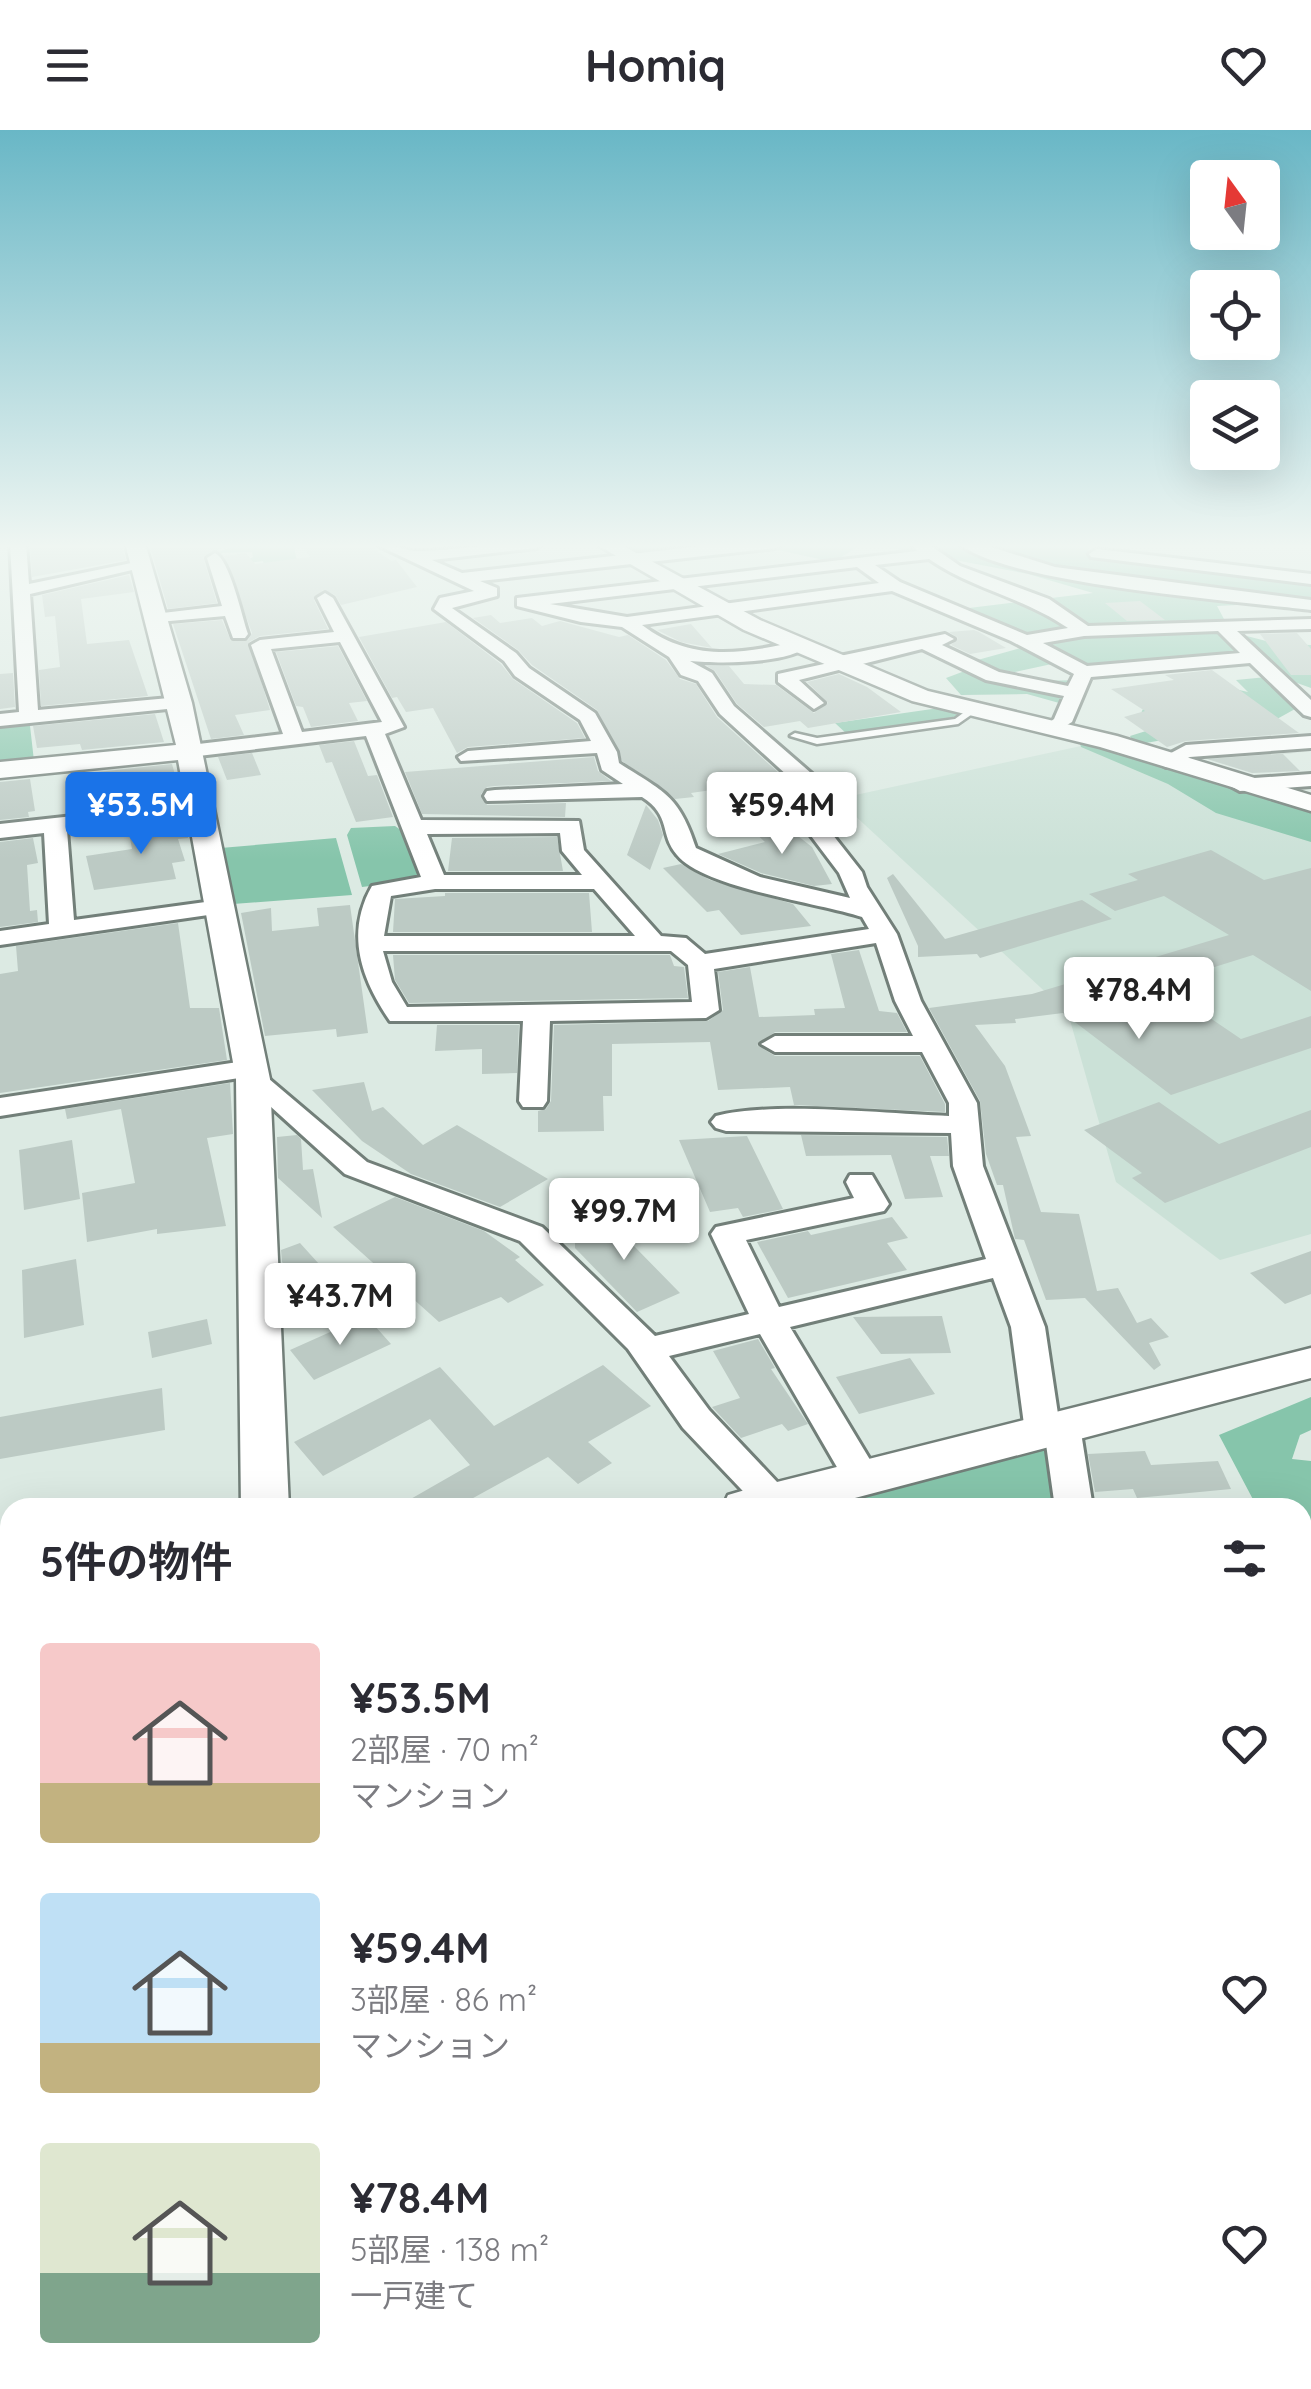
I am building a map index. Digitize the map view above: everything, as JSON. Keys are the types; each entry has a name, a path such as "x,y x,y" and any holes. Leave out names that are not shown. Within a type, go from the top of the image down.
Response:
{"street":[{"path":"25,648 29,717"},
{"path":"163,648 180,703 252,1073 265,1498"},
{"path":"262,648 294,739"},
{"path":"0,770 394,727 352,648"},
{"path":"498,648 522,672 588,718 606,756 644,790 664,801 674,816 686,852 703,865 871,912"},
{"path":"668,648 688,671 705,678 727,710 812,785 807,816 850,872 885,934 908,1001 963,1103 968,1166 1028,1327 1071,1498"},
{"path":"675,653 778,653 792,648"},
{"path":"810,648 920,696 1055,726 1311,804"},
{"path":"814,703 785,678 906,648"},
{"path":"934,648 970,667 1016,683 1075,693"},
{"path":"1037,648 1084,672 1254,657"},
{"path":"1245,648 1311,711"},
{"path":"1055,726 1062,722 1084,672"},
{"path":"0,720 180,703"},
{"path":"373,729 435,882"},
{"path":"1166,761 1186,752 1311,742"},
{"path":"468,757 606,756"},
{"path":"512,774 606,756"},
{"path":"1240,784 1311,780"},
{"path":"495,796 644,790"},
{"path":"0,831 201,809"},
{"path":"55,825 62,930"},
{"path":"412,827 571,826 573,852 652,940"},
{"path":"369,944 677,942 700,962 706,1010 399,1015 377,983 369,944 380,892 435,882 600,882"},
{"path":"0,938 220,907"},
{"path":"700,962 885,934"},
{"path":"533,1102 537,1013"},
{"path":"775,1044 931,1044"},
{"path":"0,1107 252,1073"},
{"path":"252,1073 356,1168 532,1234 646,1350 755,1498"},
{"path":"726,1122 965,1125"},
{"path":"861,1182 873,1204 728,1234 769,1320 862,1478"},
{"path":"646,1350 1005,1265"},
{"path":"784,1498 1208,1392 1311,1362"}],"lane":[{"path":"794,736 817,741 958,720 973,710"}],"shaded area":[{"path":"1081,746 1311,804 1311,1234 1220,1260 1116,1182 1068,1013 837,799"}],"green space":[{"path":"1028,648 1061,662 1015,672 980,669 974,661"},
{"path":"1041,648 1311,648 1311,688 1286,679 1311,713 1295,709 1277,719 1135,745 1130,736 1146,731 1141,713 1144,707 1226,687 1248,692 1236,680 1278,676 1254,661 1103,679"},
{"path":"962,672 992,672 1029,681 1087,680 1087,685 1077,708 1027,694 961,695 946,678"},
{"path":"939,708 968,717 849,736 835,723"},
{"path":"29,717 34,761 0,765 0,720"},
{"path":"1076,731 1311,803 1311,842 1216,813 1168,784 1081,747"},
{"path":"395,826 405,833 421,873 410,881 362,887 347,835 351,828"},
{"path":"336,838 352,895 220,905 209,849"},
{"path":"1311,1397 1311,1430 1300,1435 1292,1459 1311,1461 1311,1498 1252,1498 1219,1435"},
{"path":"1043,1432 1065,1498 831,1498"}],"building":[{"path":"58,648 132,648 148,696 41,706 39,670 60,667"},
{"path":"181,648 251,648 270,710 235,715 244,735 211,739"},
{"path":"339,648 367,701 349,703 358,721 311,727 303,707 296,706 276,652"},
{"path":"365,648 481,648 513,679 577,723 585,738 468,747 457,753 433,708 406,712 397,697 392,698"},
{"path":"648,648 666,660 680,679 696,684 717,717 791,784 763,787 760,783 675,799 622,761 597,710 532,665 518,650"},
{"path":"958,648 1003,648 970,654"},
{"path":"1271,648 1311,649 1311,675 1291,675"},
{"path":"707,666 729,666 744,684 776,685 814,713 828,703 807,682 839,674 867,687 901,712 808,728 800,721 764,727 737,704 715,671"},
{"path":"1212,670 1299,733 1186,741 1167,747 1124,717 1145,711 1111,689 1174,680 1165,675"},
{"path":"13,673 15,707 0,709 0,674"},
{"path":"155,714 164,742 82,750 80,744 37,748 33,726"},
{"path":"354,741 368,776 377,775 393,817 356,822 332,762 326,763 319,745"},
{"path":"1304,752 1283,754 1300,771 1252,773 1207,759"},
{"path":"252,753 261,775 227,780 218,757"},
{"path":"594,757 598,771 611,781 495,786 487,787 481,794 487,805 566,803 565,817 422,814 405,772"},
{"path":"172,764 182,800 125,807 124,801 96,805 88,773"},
{"path":"30,779 35,811 28,812 29,817 0,820 0,782"},
{"path":"646,805 658,820 663,835 650,870 627,855"},
{"path":"185,820 188,838 178,839 185,861 172,863 176,879 94,890 86,856 132,849 128,827"},
{"path":"784,825 812,847 832,884 814,886 761,873 718,854 765,842 754,832"},
{"path":"557,837 563,871 448,871 452,838"},
{"path":"33,838 38,863 27,865 30,911 37,910 38,922 0,927 0,842"},
{"path":"1211,850 1264,880 1311,868 1311,991 1253,955 1160,984 1241,1039 1311,1016 1311,1048 1171,1095 1063,1013 1015,1019 1016,1023 975,1025 1005,1066 1031,1136 1016,1137 1041,1212 1079,1214 1097,1291 1118,1288 1137,1323 1151,1318 1169,1337 1149,1343 1161,1365 1154,1370 1085,1298 1046,1300 1024,1240 1015,1239 1003,1185 997,1185 986,1154 980,1101 929,1008 1032,994 1229,935 1164,896 1115,911 1089,894 1138,880 1128,874"},
{"path":"681,864 710,880 793,904 811,926 741,935 719,910 707,912 663,868"},
{"path":"893,874 945,939 1082,900 1112,919 980,958 977,954 918,957 918,946 887,878"},
{"path":"445,893 589,893 592,932 393,932 395,899"},
{"path":"350,905 368,1033 337,1037 336,1029 265,1036 241,913 271,908 272,931 319,926 317,908"},
{"path":"178,923 190,1008 219,1008 227,1060 0,1093 0,974 18,971 16,946"},
{"path":"859,950 879,1011 897,1013 907,1032 775,1032 757,1045 775,1056 920,1056 945,1104 945,1112 794,1105 790,1087 718,1090 710,1042 612,1044 612,1096 603,1096 604,1131 538,1132 538,1111 546,1109 551,1101 554,1025 708,1021 723,1010 718,972 750,967 759,1017 815,1015 814,1009 845,1008 831,954"},
{"path":"393,955 670,955 674,966 684,967 688,998 409,1003 395,980"},
{"path":"437,1025 519,1025 517,1073 482,1074 482,1049 435,1051"},
{"path":"364,1082 372,1111 383,1107 423,1145 457,1125 548,1179 500,1207 411,1174 362,1141 312,1090"},
{"path":"230,1083 233,1134 207,1138 226,1226 157,1234 157,1229 87,1242 82,1193 135,1183 121,1109 67,1119 65,1109"},
{"path":"1159,1102 1219,1144 1311,1110 1311,1147 1165,1203 1132,1178 1142,1173 1084,1130"},
{"path":"297,1135 301,1139 303,1170 313,1169 322,1218 278,1178 277,1137"},
{"path":"801,1135 947,1137 949,1156 930,1156 943,1197 905,1199 891,1155 806,1156"},
{"path":"747,1136 783,1209 743,1217 738,1208 710,1212 679,1140"},
{"path":"72,1140 80,1199 24,1210 19,1150"},
{"path":"395,1197 484,1231 520,1257 515,1260 544,1285 508,1303 501,1297 439,1322 333,1227"},
{"path":"624,1216 647,1238 632,1244 680,1293 637,1312 575,1248 575,1236"},
{"path":"892,1217 908,1238 887,1243 907,1270 788,1298 757,1242 808,1231 811,1235"},
{"path":"300,1243 319,1264 291,1274 282,1262 281,1250"},
{"path":"1311,1251 1311,1294 1285,1304 1250,1273"},
{"path":"76,1259 84,1325 24,1338 22,1270"},
{"path":"366,1316 391,1344 314,1380 290,1350"},
{"path":"942,1316 951,1353 881,1354 853,1317"},
{"path":"207,1319 212,1344 152,1358 148,1332"},
{"path":"758,1339 775,1368 771,1369 808,1424 788,1431 782,1424 741,1438 712,1407 740,1398 713,1351"},
{"path":"910,1358 935,1394 859,1414 836,1377"},
{"path":"603,1365 651,1406 588,1442 612,1463 578,1484 548,1457 473,1498 412,1498 470,1465 430,1419 323,1476 294,1442 440,1367 494,1426"},
{"path":"162,1388 165,1430 0,1459 0,1417"},
{"path":"1145,1451 1151,1465 1218,1461 1231,1489 1137,1498 1133,1489 1095,1492 1088,1454"}]}
